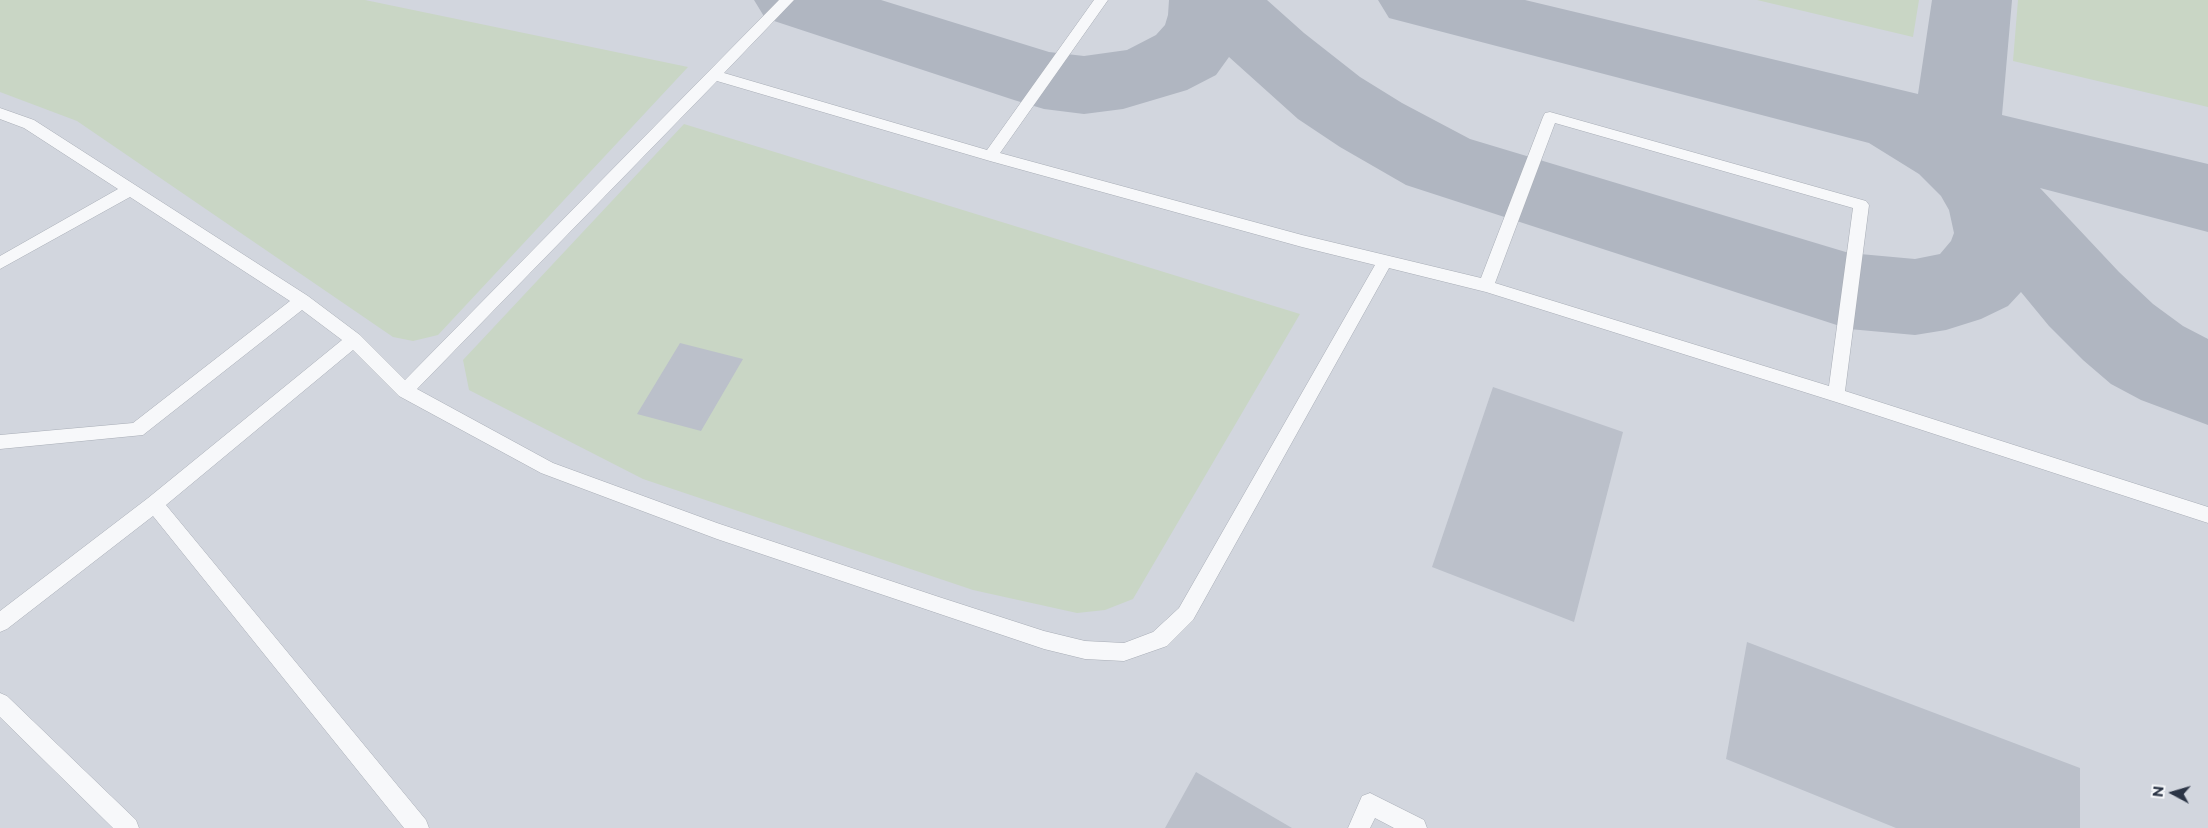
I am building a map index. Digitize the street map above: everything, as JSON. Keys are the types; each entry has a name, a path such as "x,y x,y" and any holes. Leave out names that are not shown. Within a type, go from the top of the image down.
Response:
{"lane":[{"path":"405,391 787,0"},
{"path":"990,156 1101,0"},
{"path":"714,75 990,156 1384,262 1486,286 1836,395 2208,515"},
{"path":"0,112 29,124 302,301 354,340 405,391 547,468 718,531 1044,640 1085,650 1124,652 1160,639 1186,614 1384,262"},
{"path":"1486,286 1550,117 1861,206 1836,395"},
{"path":"0,263 129,190"},
{"path":"0,442 137,430 302,301"},
{"path":"0,623 154,504 354,340"},
{"path":"154,504 418,828"},
{"path":"0,703 128,828"},
{"path":"1359,828 1370,804 1416,828"}],"shaded area":[{"path":"0,0 2208,0 2208,828 0,828"}],"green space":[{"path":"0,0 365,0 688,67 438,335 413,341 393,337 77,121 0,92"},
{"path":"1757,0 1919,0 1913,37"},
{"path":"2018,0 2208,0 2208,107 2013,61"},
{"path":"684,124 1300,314 1133,599 1105,610 1077,613 973,590 643,479 469,390 463,360"}],"building":[{"path":"680,343 743,359 701,431 637,414"},
{"path":"1493,387 1623,432 1574,622 1432,567"},
{"path":"1747,642 2080,768 2080,828 1896,828 1726,759"},
{"path":"1196,772 1292,828 1165,828"}],"taxiway":[{"path":"794,0 1044,80 1084,85 1123,80 1157,70 1186,55 1204,32 1209,15 1209,0"},
{"path":"1218,0 1274,53 1329,98 1371,125 1438,162 1849,291 1915,297 1946,292 1974,280 1994,257 2001,233 1996,210 1989,194 1973,173"},
{"path":"1418,0 1897,120"},
{"path":"1956,134 1972,0"},
{"path":"1897,120 2208,198"},
{"path":"1897,120 1951,152 1973,173"},
{"path":"1973,173 2084,299 2118,332 2147,355 2177,371 2208,383"}]}
